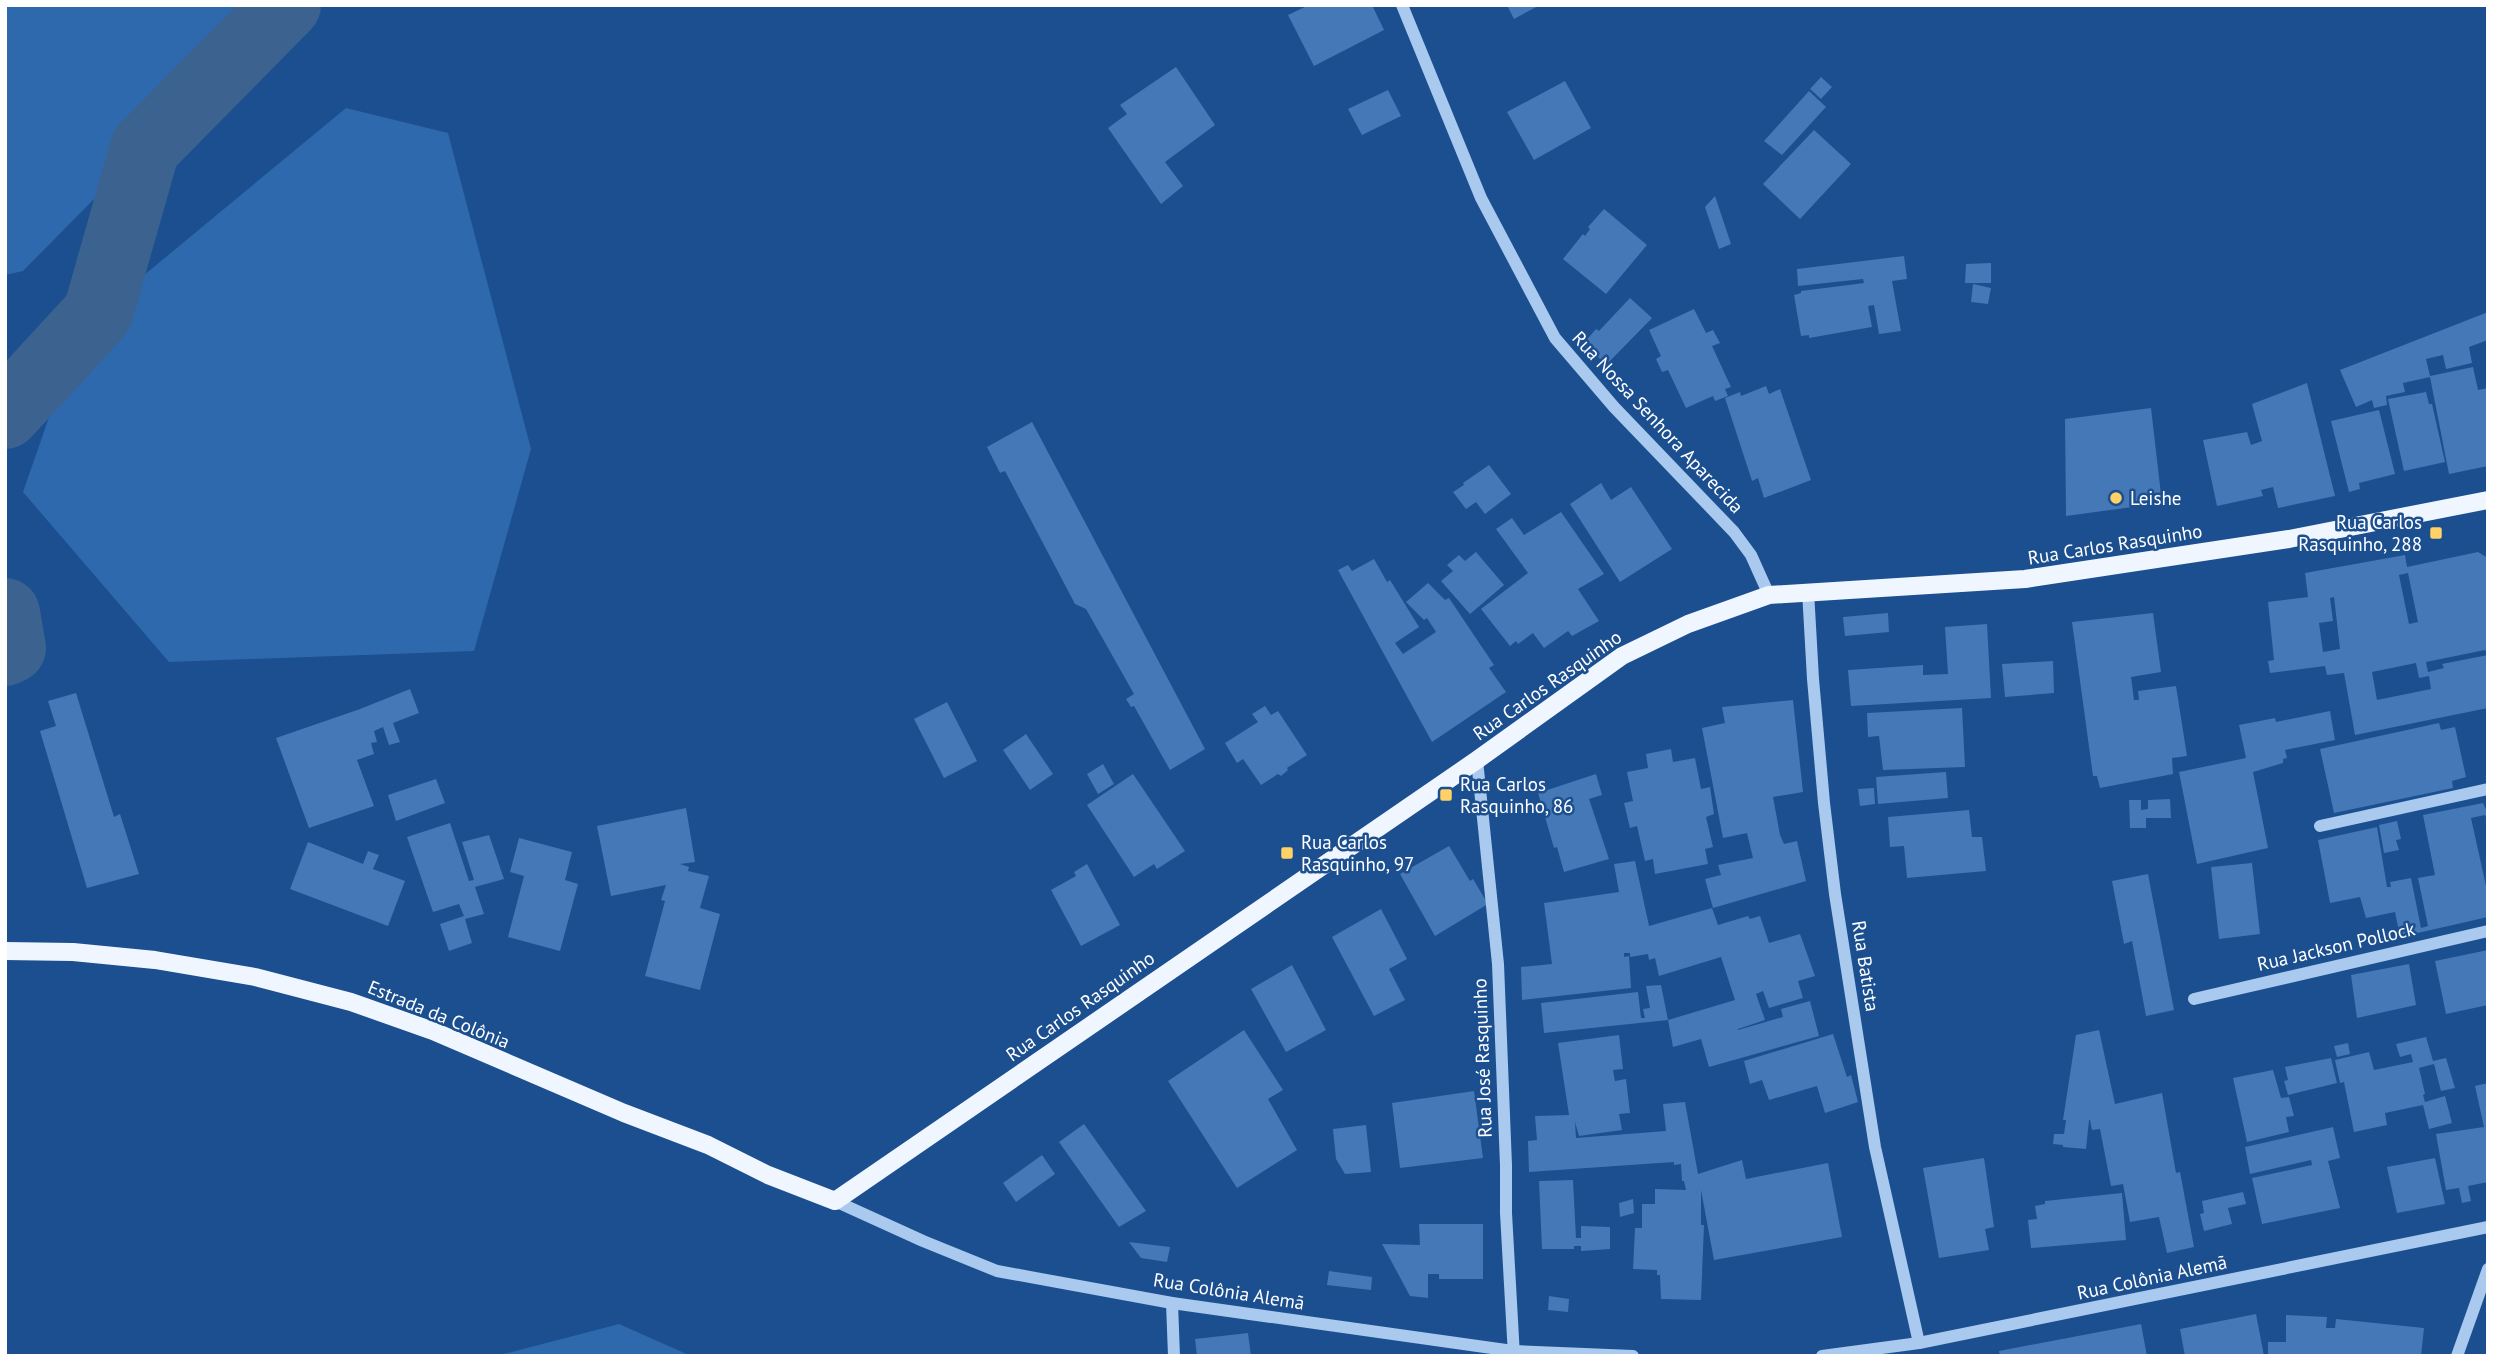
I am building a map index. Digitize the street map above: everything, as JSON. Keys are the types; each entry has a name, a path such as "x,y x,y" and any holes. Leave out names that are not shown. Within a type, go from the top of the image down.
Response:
{"main road":[{"name":"Rua Carlos Rasquinho","path":"835,1200 1477,760 1622,656 1688,624 1769,594 2025,579 2289,539 2488,500"},
{"name":"Estrada da Colônia","path":"5,951 73,952 155,960 254,977 351,1002 433,1031 624,1113 708,1145 768,1175 835,1200"}],"street":[{"name":"Rua Nossa Senhora Aparecida","path":"1402,5 1481,198 1555,338 1614,407 1734,532 1751,555 1769,594"},
{"name":"Rua Batista","path":"1808,591 1815,706 1835,894 1875,1147 1919,1343"},
{"name":"Rua José Rasquinho","path":"1477,760 1497,964 1514,1353"},
{"path":"2320,826 2488,789"},
{"name":"Rua Jackson Pollock","path":"2194,999 2488,930"},
{"name":"Rua Colônia Alemã","path":"835,1200 923,1241 997,1270 1172,1303 1514,1353 1633,1356"},
{"name":"Rua Colônia Alemã","path":"1822,1356 1919,1343 2488,1227"},
{"path":"2457,1356 2488,1269"},
{"path":"1172,1303 1174,1356"}],"shaded area":[{"path":"5,5 286,5 23,271 5,275"},
{"path":"346,108 448,133 531,449 474,651 169,662 23,492 80,328"},
{"path":"619,1324 691,1356 496,1356"}],"building":[{"path":"1309,5 1372,5 1384,30 1314,66 1288,15"},
{"path":"1507,5 1540,5 1514,19"},
{"path":"1176,67 1215,125 1165,162 1183,186 1161,204 1108,128 1127,114 1120,105"},
{"path":"1821,77 1832,87 1821,99 1810,89"},
{"path":"1565,81 1591,128 1534,160 1507,112"},
{"path":"1388,90 1401,116 1362,135 1348,109"},
{"path":"1809,91 1826,107 1782,155 1764,141"},
{"path":"1814,130 1851,164 1800,219 1763,184"},
{"path":"1715,196 1731,244 1719,249 1705,207"},
{"path":"1604,209 1647,245 1606,294 1563,259 1583,234 1585,236 1590,229 1588,227"},
{"path":"1904,256 1907,279 1892,281 1901,331 1879,334 1874,305 1868,306 1872,327 1809,338 1809,335 1801,336 1794,295 1801,291 1864,283 1863,279 1798,286 1797,269"},
{"path":"1991,263 1991,283 1965,283 1966,264"},
{"path":"1973,284 1991,288 1988,304 1971,302"},
{"path":"1630,298 1652,318 1606,365 1584,343"},
{"path":"1694,309 1706,333 1713,330 1720,343 1712,346 1731,387 1725,389 1728,396 1715,401 1713,396 1686,408 1668,370 1662,372 1656,359 1661,356 1649,330"},
{"path":"2488,312 2488,340 2469,347 2472,363 2446,369 2443,355 2426,359 2430,376 2473,367 2478,390 2488,388 2488,466 2449,474 2430,377 2403,383 2405,392 2386,396 2387,405 2374,408 2372,400 2356,407 2340,370"},
{"path":"2307,383 2335,496 2278,508 2273,487 2261,490 2263,496 2217,506 2203,440 2247,432 2251,445 2262,441 2252,404"},
{"path":"1766,386 1769,394 1780,389 1811,480 1764,498 1758,478 1752,481 1725,398 1740,392 1741,396"},
{"path":"2426,392 2429,404 2432,404 2445,462 2404,471 2388,399"},
{"path":"2151,408 2162,503 2066,516 2065,419"},
{"path":"2379,410 2395,474 2359,483 2360,489 2349,492 2331,421"},
{"path":"1032,422 1205,749 1170,770 1134,706 1131,707 1126,699 1134,694 1086,609 1075,604 1005,471 1000,473 987,447"},
{"path":"1489,465 1511,494 1485,514 1476,502 1466,509 1453,492"},
{"path":"1601,483 1611,500 1631,487 1672,549 1620,582 1570,504"},
{"path":"1561,512 1604,574 1578,589 1599,621 1572,636 1568,631 1544,648 1533,633 1518,644 1516,641 1510,646 1481,609 1528,573 1496,529 1512,518 1524,535"},
{"path":"1476,552 1504,585 1470,614 1441,581 1453,571 1447,565 1459,555 1465,561"},
{"path":"2478,552 2488,558 2488,655 2488,708 2355,735 2344,673 2327,675 2325,666 2270,673 2268,661 2274,660 2268,602 2308,597 2305,573 2405,555 2407,567","holes":["2408,573 2418,622 2409,624 2399,575","2334,597 2340,649 2323,652 2319,623 2333,621 2330,598","2485,650 2488,655 2442,664 2444,668 2428,672 2426,662","2416,663 2419,678 2429,676 2431,689 2377,700 2372,672"]},
{"path":"1374,559 1419,627 1395,643 1403,654 1436,632 1427,618 1424,620 1406,602 1428,583 1445,600 1449,598 1494,665 1489,668 1506,692 1432,742 1338,570 1348,565 1352,571"},
{"path":"1888,613 1889,632 1845,636 1843,617"},
{"path":"2153,613 2161,672 2131,677 2134,700 2139,700 2138,691 2176,686 2187,756 2172,758 2173,774 2100,788 2097,776 2093,776 2072,622"},
{"path":"1987,624 1991,698 1851,706 1848,670 1923,665 1923,675 1948,674 1945,627"},
{"path":"2053,661 2054,693 2005,697 2002,664"},
{"path":"410,689 419,713 393,723 400,742 389,745 383,727 374,731 377,742 371,743 374,754 357,760 374,806 309,828 276,738"},
{"path":"76,693 114,817 120,814 139,874 87,888 40,731 56,726 48,701"},
{"path":"1793,700 1803,792 1773,797 1780,835 1784,844 1797,841 1806,881 1713,908 1705,879 1721,875 1718,865 1753,858 1747,833 1723,838 1702,728 1725,723 1722,707"},
{"path":"947,702 977,761 944,778 914,719"},
{"path":"1265,706 1271,715 1278,711 1307,755 1287,768 1281,776 1278,774 1261,785 1243,759 1237,763 1225,743 1258,722 1252,714"},
{"path":"1962,708 1965,767 1883,770 1879,736 1868,737 1867,713"},
{"path":"2330,711 2335,740 2285,750 2287,758 2283,759 2283,763 2253,772 2268,848 2197,864 2179,772 2246,758 2239,725 2275,718 2276,722"},
{"path":"2439,723 2441,730 2455,727 2466,777 2452,781 2453,788 2334,813 2320,749"},
{"path":"1026,734 1053,774 1030,790 1003,750"},
{"path":"1671,749 1673,762 1695,758 1701,789 1710,787 1714,814 1706,817 1713,847 1705,849 1708,864 1655,874 1653,859 1645,861 1637,826 1630,828 1624,803 1633,801 1627,772 1648,768 1646,754"},
{"path":"1103,764 1114,784 1098,794 1087,774"},
{"path":"1946,772 1948,798 1878,804 1876,777"},
{"path":"1133,774 1185,851 1157,869 1154,864 1134,877 1087,805"},
{"path":"1596,774 1602,795 1589,799 1609,859 1564,872 1538,793"},
{"path":"436,779 445,803 396,821 388,795"},
{"path":"1874,788 1875,804 1860,806 1858,789"},
{"path":"2170,799 2171,818 2146,818 2146,828 2130,828 2129,800 2141,800 2141,810 2148,809 2148,800"},
{"path":"2483,803 2488,822 2485,815 2471,818 2488,895 2488,917 2400,937 2395,912 2366,918 2360,897 2330,903 2318,840 2377,827 2387,887 2391,887 2390,882 2411,878 2421,928 2428,926 2418,878 2435,875 2423,815"},
{"path":"686,808 695,862 680,864 689,867 688,871 709,876 700,908 720,914 700,990 645,976 665,901 661,900 666,885 611,896 597,826"},
{"path":"1969,810 1972,837 1982,837 1986,871 1907,878 1904,846 1890,847 1888,817"},
{"path":"2397,821 2401,839 2396,840 2399,850 2384,853 2379,825"},
{"path":"450,823 469,881 474,880 462,842 489,835 504,879 475,887 484,914 465,919 472,943 449,951 440,924 464,916 459,904 433,912 407,837"},
{"path":"519,838 572,852 565,880 578,884 560,951 508,937 524,876 510,872"},
{"path":"308,842 363,864 368,851 379,855 373,869 405,881 388,926 290,889"},
{"path":"1449,846 1470,881 1473,879 1488,904 1435,936 1400,874"},
{"path":"1635,861 1649,926 1712,908 1718,925 1748,916 1750,919 1760,916 1769,943 1800,934 1815,976 1798,981 1803,998 1769,1008 1763,991 1756,994 1765,1020 1738,1030 1783,1017 1781,1009 1810,1001 1819,1036 1709,1067 1701,1039 1673,1047 1668,1020 1735,1000 1721,957 1659,976 1655,958 1649,960 1648,954 1630,957 1630,953 1624,953 1624,957 1629,956 1631,988 1522,1000 1521,967 1552,964 1544,903 1619,892 1614,864"},
{"path":"2252,863 2260,934 2219,939 2211,867"},
{"path":"1087,864 1120,925 1081,946 1051,890 1076,876 1074,872"},
{"path":"2148,874 2174,1010 2146,1016 2132,941 2124,944 2112,881"},
{"path":"1381,909 1407,959 1389,969 1405,1000 1374,1016 1332,937"},
{"path":"2488,950 2488,1005 2446,1014 2435,961"},
{"path":"2409,964 2416,1005 2357,1018 2351,975"},
{"path":"1292,965 1326,1030 1286,1052 1251,989"},
{"path":"1661,985 1668,1020 1544,1033 1541,1003 1638,992 1641,1018 1645,1018 1643,1009 1650,1008 1646,986"},
{"path":"1244,1030 1283,1090 1268,1099 1297,1150 1237,1188 1168,1081"},
{"path":"2099,1030 2115,1104 2162,1093 2176,1173 2180,1172 2194,1247 2167,1253 2159,1217 2130,1222 2123,1184 2111,1186 2100,1129 2092,1130 2090,1120 2086,1149 2053,1144 2054,1134 2064,1134 2066,1120 2063,1120 2076,1035"},
{"path":"1833,1034 1847,1077 1851,1075 1858,1102 1825,1113 1817,1086 1769,1100 1762,1080 1750,1084 1744,1061"},
{"path":"1619,1035 1623,1069 1613,1070 1615,1081 1626,1079 1630,1113 1619,1114 1622,1130 1579,1136 1575,1122 1576,1138 1666,1131 1663,1104 1685,1102 1698,1174 1742,1160 1746,1179 1828,1163 1842,1237 1714,1260 1701,1190 1701,1225 1704,1225 1701,1300 1661,1299 1660,1275 1657,1275 1657,1270 1633,1269 1635,1228 1642,1228 1642,1204 1655,1204 1655,1189 1686,1190 1682,1181 1681,1164 1674,1165 1674,1162 1529,1172 1528,1141 1537,1140 1535,1116 1569,1115 1558,1043"},
{"path":"2426,1037 2433,1061 2446,1058 2455,1088 2441,1091 2434,1064 2419,1068 2425,1102 2445,1096 2452,1123 2429,1129 2423,1105 2385,1113 2387,1125 2354,1132 2344,1082 2340,1083 2335,1060 2369,1052 2374,1070 2413,1062 2411,1054 2400,1057 2396,1044"},
{"path":"2348,1043 2350,1054 2337,1057 2334,1046"},
{"path":"2331,1058 2337,1083 2288,1095 2284,1081 2288,1080 2285,1067"},
{"path":"2273,1070 2281,1098 2289,1097 2294,1116 2286,1117 2289,1132 2247,1142 2233,1078"},
{"path":"2488,1083 2488,1182 2468,1186 2471,1201 2462,1203 2459,1188 2446,1190 2436,1134 2484,1127 2475,1086"},
{"path":"1474,1091 1483,1158 1400,1168 1392,1103"},
{"path":"1084,1124 1146,1211 1119,1227 1059,1142"},
{"path":"1366,1125 1371,1172 1345,1174 1336,1159 1333,1129"},
{"path":"2333,1127 2340,1158 2328,1161 2340,1208 2262,1224 2252,1178 2312,1165 2311,1160 2250,1174 2245,1147"},
{"path":"1042,1155 1055,1174 1016,1202 1003,1183"},
{"path":"1984,1158 1994,1227 1985,1229 1989,1250 1939,1258 1923,1168"},
{"path":"2435,1158 2445,1204 2397,1213 2387,1167"},
{"path":"1573,1180 1576,1238 1581,1238 1581,1226 1610,1227 1610,1249 1581,1251 1581,1246 1574,1246 1574,1249 1542,1249 1539,1181"},
{"path":"2243,1192 2246,1204 2228,1208 2232,1224 2204,1231 2200,1214 2204,1213 2202,1201"},
{"path":"2122,1193 2126,1240 2031,1248 2028,1220 2037,1219 2035,1206 2045,1204 2045,1201"},
{"path":"1633,1199 1634,1213 1620,1217 1619,1203"},
{"path":"1419,1224 1483,1224 1483,1279 1439,1279 1439,1274 1428,1274 1428,1298 1410,1296 1382,1244 1420,1245"},
{"path":"1129,1242 1170,1247 1167,1262 1141,1258"},
{"path":"1329,1271 1372,1277 1371,1290 1327,1285"},
{"path":"1549,1296 1569,1299 1568,1312 1548,1310"},
{"path":"2256,1314 2264,1356 2185,1356 2180,1329"},
{"path":"2286,1315 2327,1317 2326,1328 2335,1328 2336,1319 2424,1328 2421,1356 2268,1356 2268,1342 2286,1342"},
{"path":"2141,1324 2147,1356 2000,1356 1999,1351"},
{"path":"1248,1333 1251,1356 1197,1356 1195,1339"}],"waterway":[{"path":"5,414 98,313 145,148 286,5"},
{"path":"5,613 11,648 5,651"}],"place":[{"name":"Leishe","path":"2116,498"},
{"name":"Rua Carlos Rasquinho, 288","path":"2436,533"},
{"name":"Rua Carlos Rasquinho, 86","path":"1446,795"},
{"name":"Rua Carlos Rasquinho, 97","path":"1287,853"}]}
